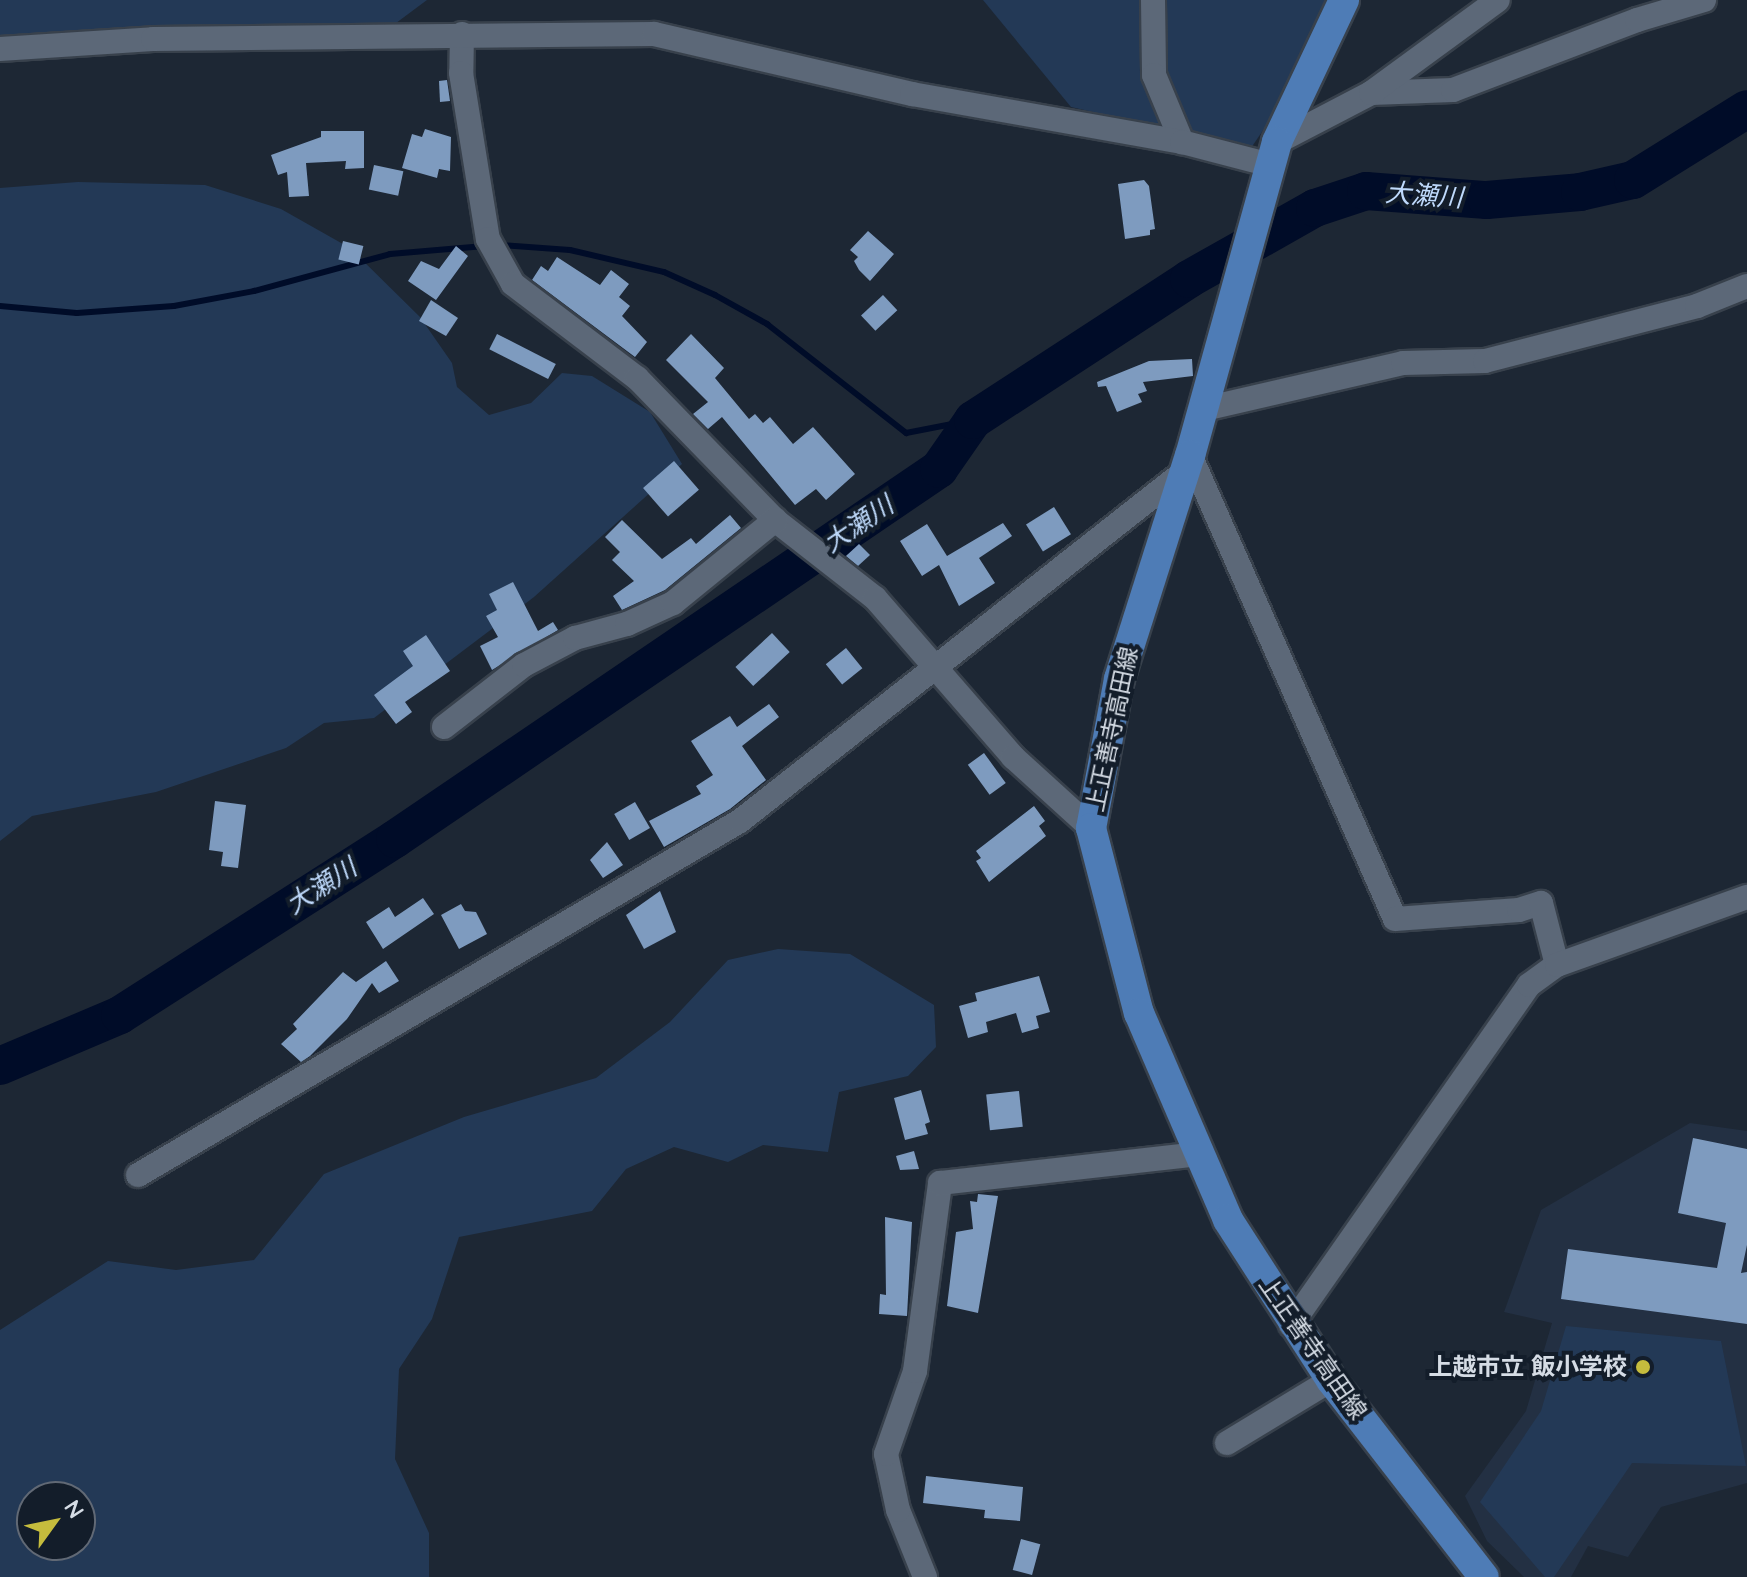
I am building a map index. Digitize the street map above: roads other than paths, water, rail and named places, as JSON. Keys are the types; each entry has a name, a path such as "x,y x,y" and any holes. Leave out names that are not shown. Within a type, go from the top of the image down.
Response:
{"main road":[{"name":"上正善寺高田線","path":"1344,0 1274,154 1204,409 1119,679 1091,828 1139,1013 1228,1220 1291,1325 1484,1577"}],"street":[{"path":"1153,0 1154,75 1182,142"},
{"path":"0,49 139,40 654,34 912,94 1182,142 1274,154 1371,93 1498,0"},
{"path":"1371,93 1453,90 1637,20 1704,0"},
{"path":"462,34 461,73 488,239 513,284 637,378 775,520 875,598 1013,757 1091,828"},
{"path":"1204,409 1403,363 1485,361 1697,306 1747,286"},
{"path":"138,1175 599,900 714,837 1188,463 1395,919 1519,910 1541,903 1557,965"},
{"path":"444,727 524,665 575,638 627,624 673,603 775,520"},
{"path":"1291,1325 1529,985 1557,965 1747,897"},
{"path":"925,1577 898,1510 886,1454 915,1371 940,1183 1200,1154"},
{"path":"1227,1443 1331,1380"}],"waterway":[{"name":"大瀬川","path":"0,1066 120,1015 395,839 939,469 973,420 1189,279 1315,208 1366,191 1487,200 1580,192 1633,180 1747,109"},
{"path":"500,245 570,250 664,272 715,295 767,324 906,433 973,420"},
{"path":"0,306 77,313 174,306 254,291 390,254 485,246"}],"place":[{"name":"上越市立 飯小学校","path":"1643,1367"}]}
